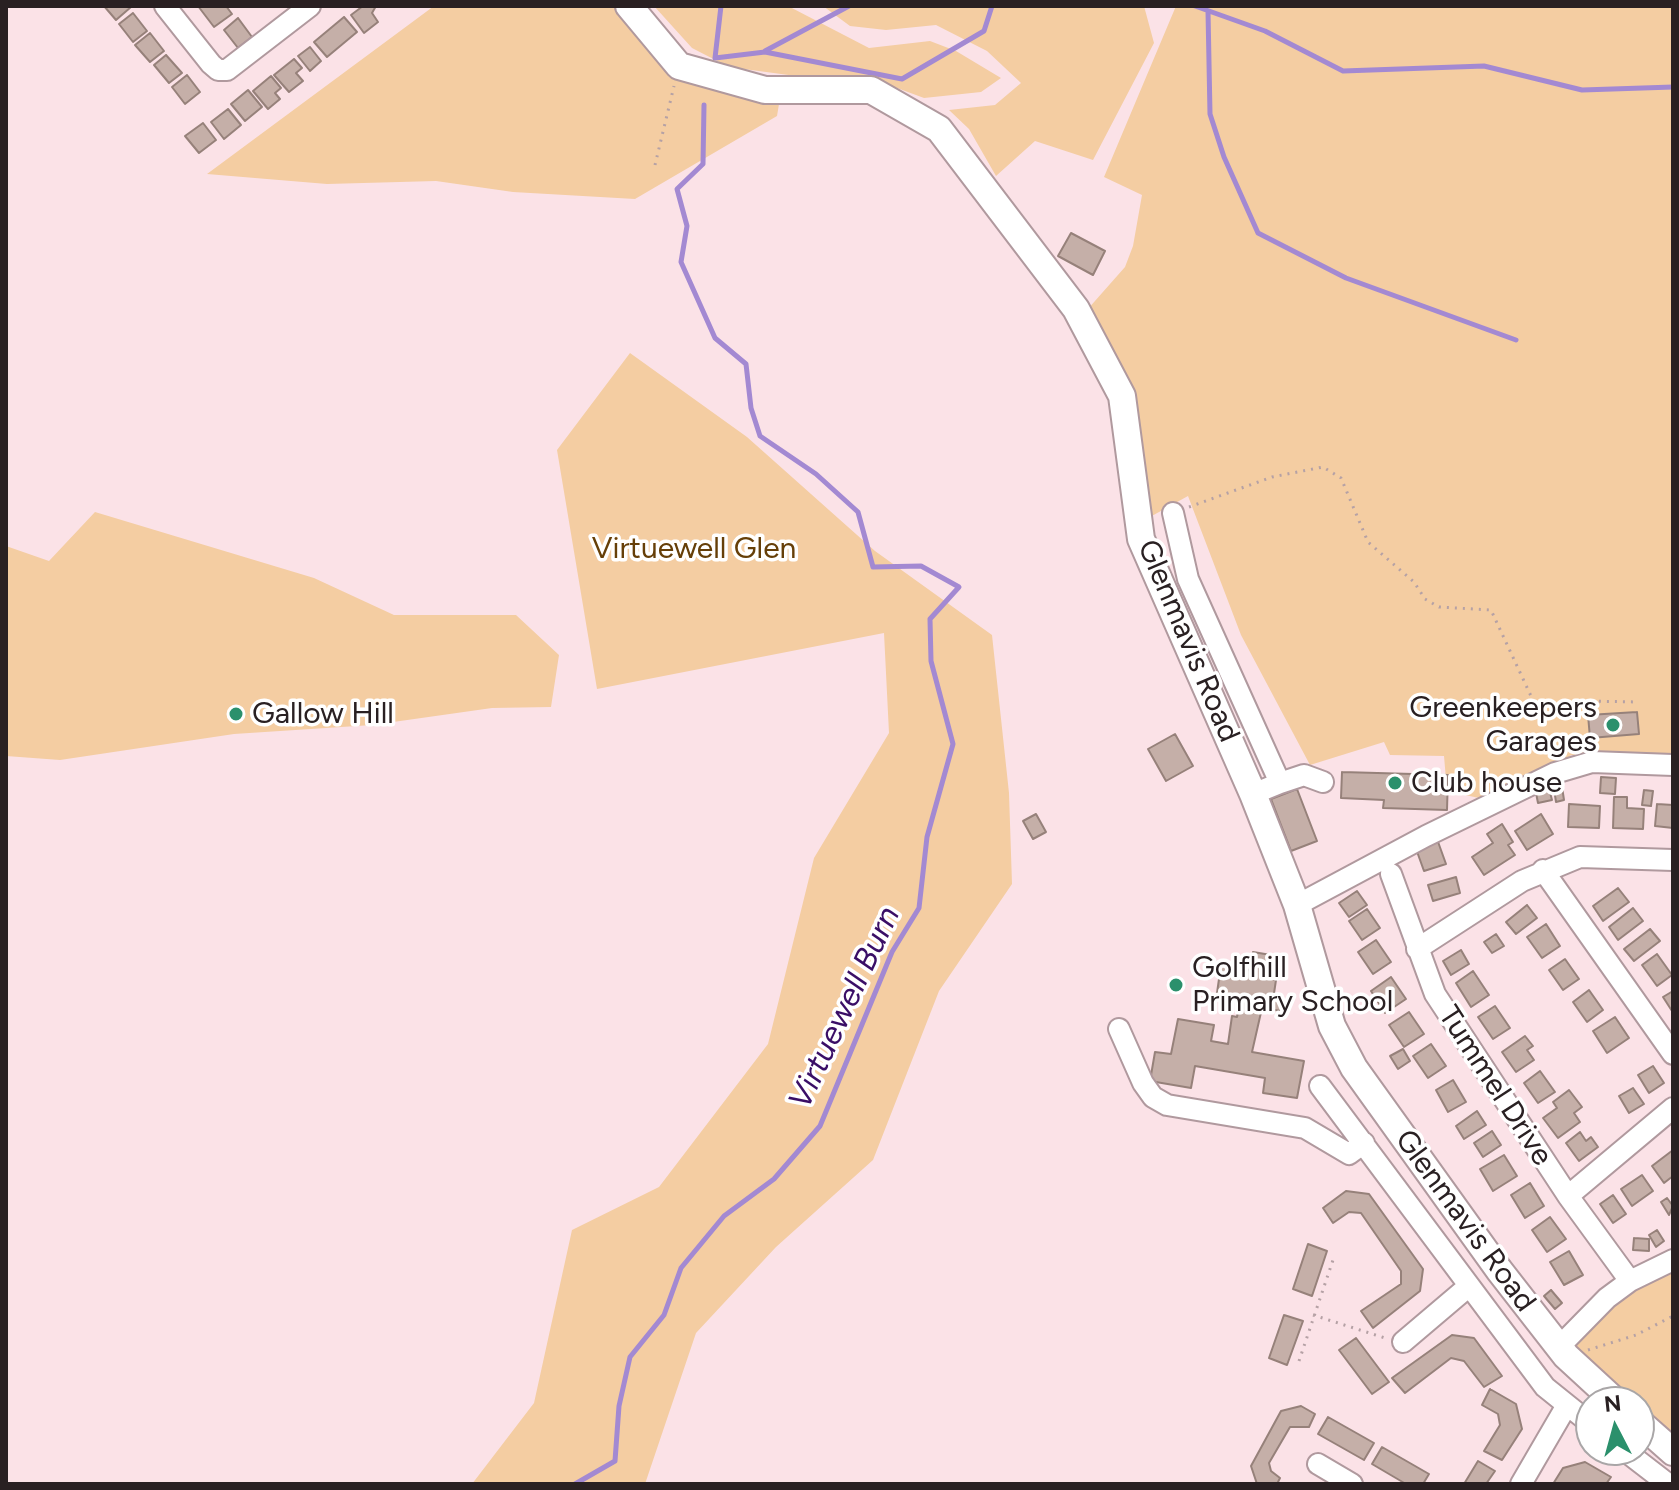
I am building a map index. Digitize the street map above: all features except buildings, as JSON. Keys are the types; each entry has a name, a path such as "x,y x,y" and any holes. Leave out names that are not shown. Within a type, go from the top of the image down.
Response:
{"main road":[{"path":"629,6 679,66"},
{"name":"Glenmavis Road","path":"679,66 765,90 871,90 939,129 1076,309 1122,396 1141,539 1253,794 1297,905 1332,1026 1354,1068 1423,1167 1562,1352 1599,1386"},
{"path":"1655,1436 1673,1452"}],"street":[{"path":"165,6 218,70 227,70 310,6"},
{"path":"1173,513 1188,579 1280,783"},
{"path":"1297,905 1426,836 1555,773 1592,762 1673,765"},
{"path":"1253,794 1304,775 1323,782"},
{"path":"1417,949 1543,870 1580,857 1673,860"},
{"path":"1543,870 1673,1054"},
{"name":"Tummel Drive","path":"1391,874 1435,994 1568,1196 1630,1281"},
{"path":"1119,1029 1143,1083 1153,1097 1167,1105 1305,1128 1349,1154 1364,1143"},
{"path":"1320,1086 1545,1387 1575,1411"},
{"path":"1568,1196 1673,1108"},
{"path":"1395,1188 1423,1167"},
{"path":"1562,1352 1607,1298 1630,1281 1673,1260"},
{"path":"1403,1342 1469,1286"},
{"path":"1521,1484 1567,1405"},
{"path":"1318,1464 1352,1484"},
{"path":"1645,1466 1668,1484"}],"path":[{"path":"655,165 679,66"},
{"path":"1173,513 1272,477 1323,467 1341,478 1368,542 1414,582 1425,599 1439,607 1491,610 1537,709 1582,701 1638,702"},
{"path":"1299,1361 1334,1257"},
{"path":"1313,1315 1364,1333 1403,1342"},
{"path":"1562,1352 1636,1335 1673,1316"}],"green space":[{"path":"434,6 615,6 666,65 780,98 777,116 635,199 513,192 436,181 327,184 207,174"},
{"path":"654,6 788,6 869,48 930,41 956,51 1001,78 981,92 924,98 849,75 796,76 729,67 692,48"},
{"path":"823,6 1144,6 1154,43 1093,160 1035,141 996,176 969,129 949,110 995,105 1021,83 987,51 936,25 886,30 850,26"},
{"path":"1176,6 1673,6 1673,760 1571,755 1561,765 1488,800 1447,791 1444,756 1390,755 1384,742 1310,765 1241,635 1188,496 1150,517 1087,310 1125,267 1133,246 1142,195 1104,177"},
{"name":"Virtuewell Glen","path":"630,353 747,437 875,551 992,635 1009,793 1012,884 939,991 873,1160 776,1247 696,1333 645,1484 472,1484 534,1403 572,1230 659,1187 768,1044 814,858 889,733 884,633 597,689 557,450"},
{"path":"95,512 314,578 394,615 516,615 559,655 551,707 492,708 372,725 234,734 60,760 6,756 6,546 49,561"},
{"path":"1673,1262 1673,1436 1655,1421 1655,1386 1615,1386 1568,1344 1594,1319"}],"waterway":[{"name":"Virtuewell Burn","path":"721,6 715,58 765,52 902,79 984,31 992,6"},
{"path":"765,51 849,6"},
{"name":"Virtuewell Burn","path":"1195,6 1265,31 1343,71 1484,66 1582,90 1673,87"},
{"path":"1208,11 1210,114 1224,157 1258,233 1346,278 1516,340"},
{"name":"Virtuewell Burn","path":"575,1484 615,1461 619,1406 630,1357 664,1315 681,1268 724,1216 774,1179 820,1126 892,952 919,908 927,837 953,744 931,661 930,619 959,587 921,566 873,567 858,512 816,474 760,436 751,408 746,364 715,338 681,262 687,226 677,189 703,164 704,105"}],"place":[{"name":"Gallow Hill","path":"236,714"},
{"name":"Greenkeepers Garages","path":"1613,725"},
{"name":"Club house","path":"1395,783"},
{"name":"Golfhill Primary School","path":"1176,985"}]}
